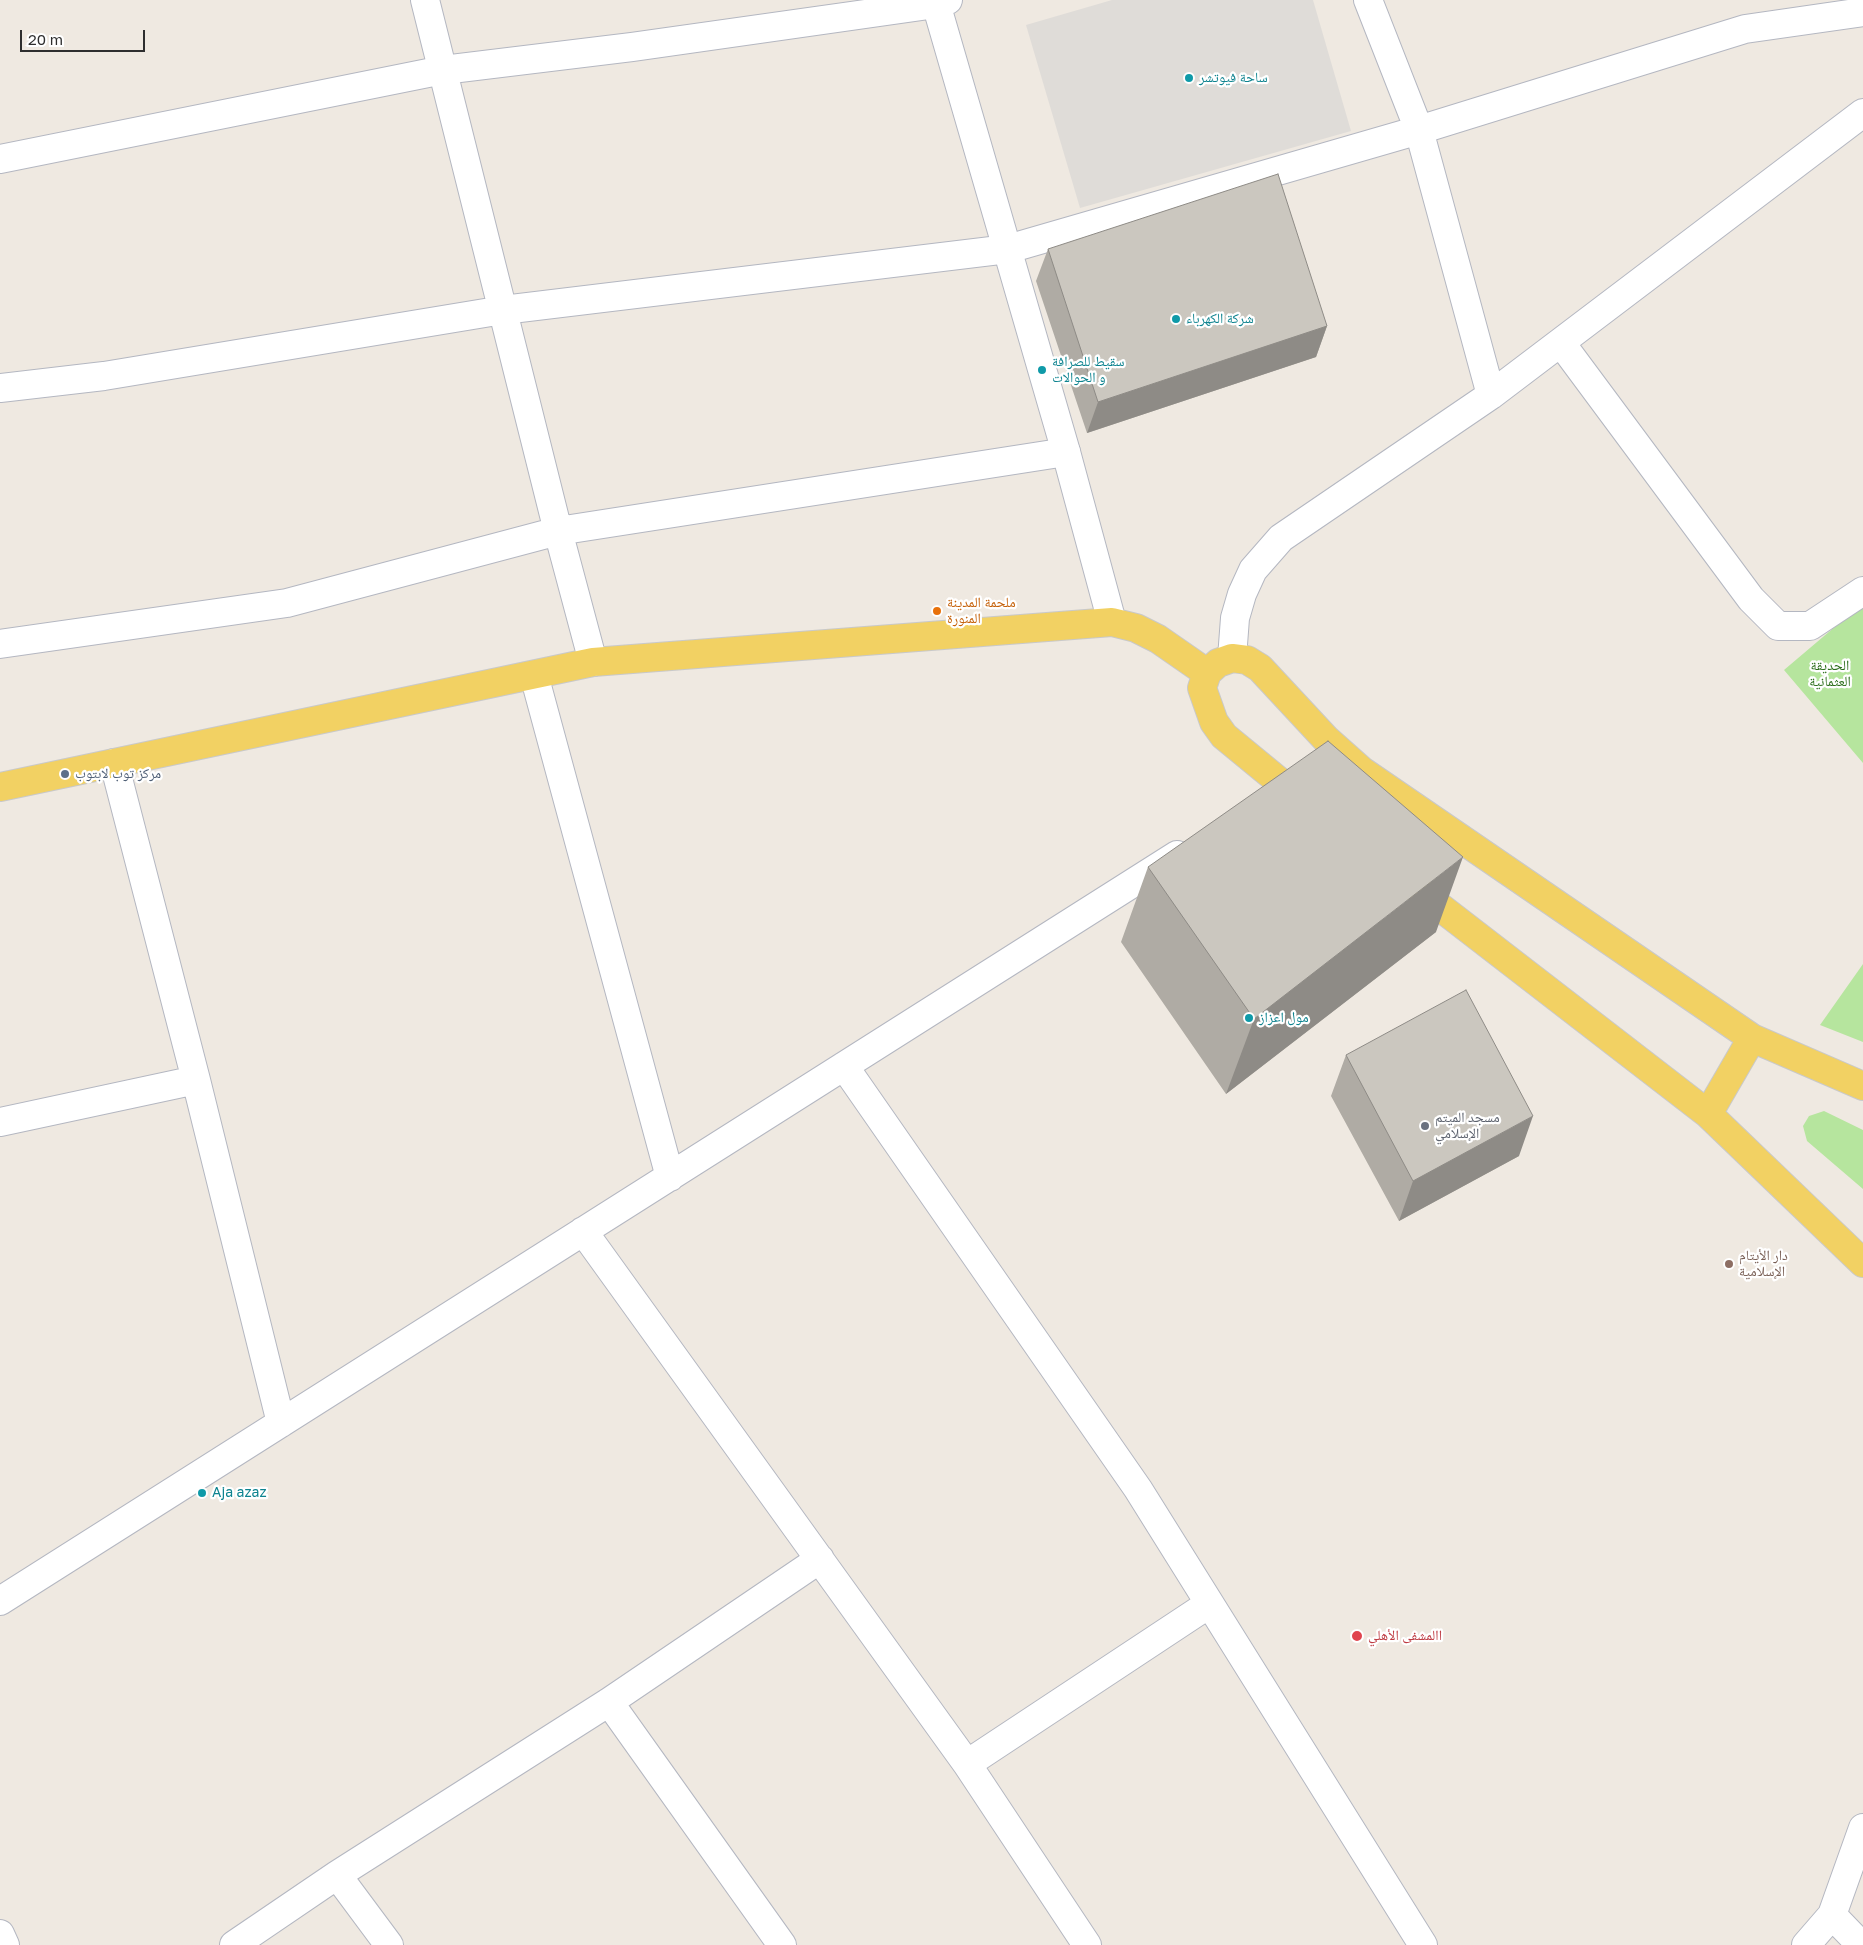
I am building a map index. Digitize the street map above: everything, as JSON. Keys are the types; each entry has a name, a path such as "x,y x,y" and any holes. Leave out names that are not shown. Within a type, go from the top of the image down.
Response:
{"main road":[{"path":"0,787 593,662 1112,622 1136,628 1158,639 1207,674"},
{"path":"1324,817 1224,736 1214,722 1202,688 1207,674 1218,663 1232,658 1247,660 1260,668 1326,739 1362,771 1752,1038 1863,1086"},
{"path":"1394,872 1708,1114 1863,1264"},
{"path":"1708,1114 1752,1038"}],"street":[{"path":"425,0 558,531 593,662"},
{"path":"1368,0 1419,130 1491,395"},
{"path":"0,159 443,70 632,47 940,1 1112,622"},
{"path":"0,388 104,376 503,310 1008,249 1419,130 1745,29 1863,12"},
{"path":"1232,658 1235,618 1242,594 1253,570 1271,548 1298,525 1491,395 1863,113"},
{"path":"1561,343 1751,599 1778,626 1810,626 1863,591"},
{"path":"0,644 287,603 558,531 1066,452"},
{"path":"534,674 670,1177"},
{"path":"114,763 196,1080 281,1423"},
{"path":"1260,803 1285,787"},
{"path":"0,1601 1202,840"},
{"path":"844,1066 1138,1489 1423,1945"},
{"path":"0,1122 196,1080"},
{"path":"583,1231 967,1764 1087,1945"},
{"path":"234,1945 338,1874 609,1702 820,1559"},
{"path":"967,1764 1209,1604"},
{"path":"609,1702 782,1945"},
{"path":"1806,1945 1832,1915 1863,1828"},
{"path":"338,1874 390,1945"},
{"path":"1832,1915 1861,1945"},
{"path":"0,1934 5,1945"}],"green space":[{"name":"الحديقة العثمانية","path":"1863,603 1863,763 1784,670"},
{"path":"1863,964 1863,1042 1820,1025"},
{"path":"1824,1111 1863,1130 1863,1189 1807,1141 1803,1126 1809,1116"}],"shaded area":[{"name":"ساحة فيوتشر","path":"1112,0 1313,0 1351,131 1080,208 1026,25"}],"building":[{"name":"شركة الكهرباء","path":"1278,174 1327,326 1098,402 1048,249"},
{"path":"1328,741 1463,857 1254,1019 1148,867"},
{"name":"مسجد الميتم الإسلامي","path":"1466,990 1533,1116 1413,1181 1346,1055"}],"place":[{"name":"ساحة فيوتشر","path":"1189,78"},
{"name":"شركة الكهرباء","path":"1176,319"},
{"name":"سقيط للصرافة و الحوالات","path":"1042,370"},
{"name":"ملحمة المدينة المنورة","path":"937,611"},
{"name":"مركز توب لابتوب","path":"65,774"},
{"name":"مول اعزاز","path":"1249,1018"},
{"name":"مسجد الميتم الإسلامي","path":"1425,1126"},
{"name":"دار الأيتام الإسلامية","path":"1729,1264"},
{"name":"Aja azaz","path":"202,1493"},
{"name":"االمشفى الأهلي","path":"1357,1636"}]}
